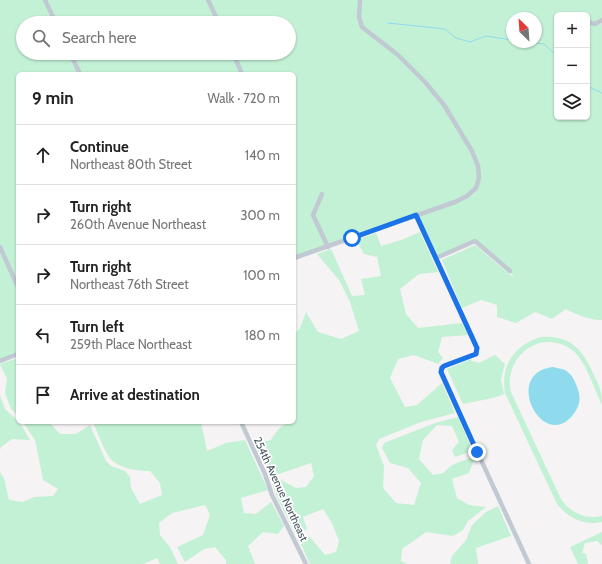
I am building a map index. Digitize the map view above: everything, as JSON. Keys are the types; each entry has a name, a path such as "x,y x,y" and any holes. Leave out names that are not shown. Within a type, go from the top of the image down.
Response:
{"street":[{"path":"45,0 53,16"},
{"path":"208,0 216,16"},
{"path":"296,257 444,206 467,196 476,188 479,178 478,166 472,151 444,105 425,82 398,55 362,27 358,17 360,0"},
{"path":"590,23 595,24 602,20"},
{"path":"73,60 79,72"},
{"path":"236,60 241,72"},
{"path":"322,194 312,215 328,247"},
{"path":"416,215 477,348 476,354 444,366 441,372 529,564"},
{"path":"436,258 475,241 510,271"},
{"path":"0,247 16,283"},
{"path":"0,361 16,355"},
{"name":"254th Avenue Northeast","path":"242,424 265,474 272,495 306,564"}],"green space":[{"path":"0,0 602,0 602,320 583,317 566,309 552,319 535,312 516,323 497,317 497,305 481,300 462,308 442,260 475,245 514,278 510,271 475,241 436,258 416,215 296,257 296,72 16,72 16,355 0,361"},
{"path":"420,232 438,272 419,274 400,289 406,314 418,328 462,323 468,335 442,337 438,352 443,358 438,364 414,355 398,359 390,378 405,407 417,405 442,383 455,413 421,422 379,439 376,445 384,466 383,488 396,503 414,505 421,483 408,468 390,463 382,448 384,443 435,423 458,417 473,451 455,457 452,450 459,442 452,426 437,425 423,440 419,459 433,475 443,473 452,465 475,456 469,473 452,479 457,498 469,505 486,507 468,521 463,530 453,536 426,532 402,549 401,561 407,564 310,564 299,540 310,537 325,555 336,552 339,541 332,523 323,509 303,517 307,529 295,533 277,497 272,483 281,480 296,488 306,487 314,476 311,463 270,477 254,444 271,440 275,433 283,425 296,424 296,332 300,328 306,312 318,332 341,339 359,331 350,302 339,280 317,254 331,249 352,296 365,295 361,279 381,276 377,257 364,254 356,240 376,233 381,246"},
{"path":"541,337 560,338 574,345 589,364 601,392 602,405 581,360 571,349 559,343 547,342 536,344 526,350 518,358 512,368 510,380 511,392 561,499 569,508 578,514 590,517 602,516 602,522 589,523 577,520 561,509 557,504 505,393 505,374 507,365 511,358 524,345"},
{"path":"495,355 505,364 501,379 504,394 493,398 463,404 447,369 471,359 472,361 479,363"},
{"path":"16,359 16,413 11,409 5,393 7,379 0,364"},
{"path":"0,395 5,409 16,419 16,424 21,424 30,440 12,439 1,447 0,450"},
{"path":"24,424 51,424 60,434 76,434 90,425 106,461 111,466 125,471 130,477 131,488 140,504 162,495 160,483 150,471 126,468 114,462 105,449 94,424 201,424 207,451 226,443 245,440 268,490 241,498 244,513 256,514 271,502 284,526 278,534 263,532 248,546 255,564 226,564 226,560 215,547 204,549 185,562 177,547 203,535 210,515 205,505 172,513 159,523 160,535 170,547 178,564 160,564 157,558 143,564 0,564 0,472 4,478 9,500 23,502 34,497 53,496 58,489 43,480 35,440"},
{"path":"498,506 511,536 476,548 478,564 450,564 452,556 466,540 472,525 486,512"},
{"path":"602,532 602,545 597,541 585,543 582,553 586,554 588,564 578,564 570,547"}],"water":[{"path":"553,367 565,370 570,374 577,387 580,399 578,407 572,416 560,424 549,424 539,417 532,407 529,394 530,382 538,372"}],"waterway":[{"path":"388,23 445,29 456,38 470,42 486,36 506,39"},
{"path":"542,44 554,53"},
{"path":"590,87 602,93"}],"route":[{"path":"352,238 416,215 463,314 477,348 476,354 444,366 441,372 477,452"}]}
